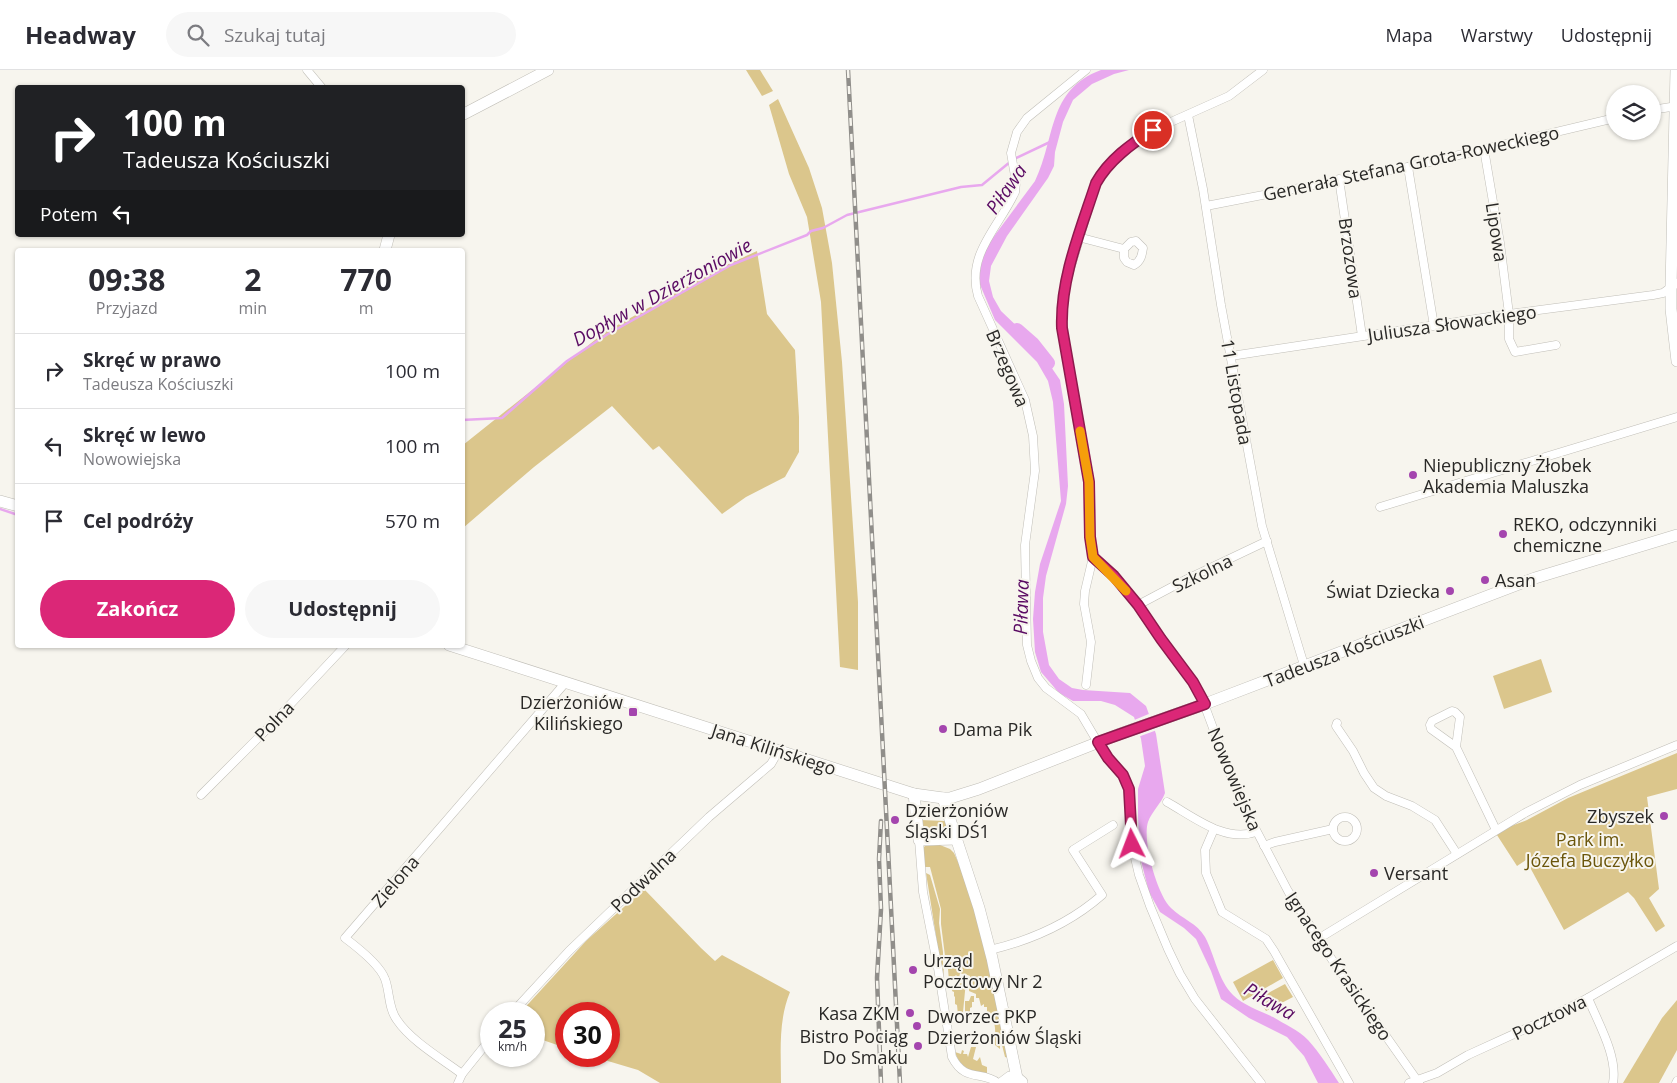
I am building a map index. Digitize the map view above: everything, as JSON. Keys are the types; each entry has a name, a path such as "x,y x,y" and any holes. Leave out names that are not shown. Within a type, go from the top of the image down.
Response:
{"street":[{"path":"307,70 320,85"},
{"path":"465,112 548,70"},
{"name":"Brzegowa","path":"1086,70 1022,124 1014,139 1011,153 1016,192 982,250 976,265 974,281 980,303 1025,400 1033,436 1035,471 1025,545 1027,645 1030,661 1038,678 1054,694 1082,714 1108,758 1123,775 1129,789 1132,844 1139,875 1172,959 1195,999 1260,1083"},
{"path":"1086,685 1091,642 1084,604 1093,557 1090,537 1089,482 1062,328 1063,293 1078,237 1096,183 1112,161 1129,146 1153,130 1229,96 1263,70"},
{"path":"1676,70 1674,285 1671,309 1677,361"},
{"path":"1661,108 1676,106"},
{"name":"11 Listopada","path":"1188,115 1206,206 1221,305 1262,526 1304,666"},
{"name":"Generała Stefana Grota-Roweckiego","path":"1206,206 1408,167 1606,120"},
{"name":"Lipowa","path":"1484,149 1500,243 1509,314 1509,339 1515,352 1556,345"},
{"path":"1408,167 1434,326"},
{"name":"Brzozowa","path":"1339,179 1362,336"},
{"path":"1078,237 1124,249"},
{"name":"Juliusza Słowackiego","path":"1231,356 1283,350 1509,314 1653,295 1663,293 1674,285"},
{"path":"1380,507 1677,417"},
{"path":"0,501 15,505"},
{"name":"Tadeusza Kościuszki","path":"1098,742 1205,704 1536,578 1677,535"},
{"name":"Szkolna","path":"1138,605 1267,541"},
{"name":"Nowowiejska","path":"1093,557 1114,576 1138,605 1193,682 1205,704 1229,771 1264,846"},
{"name":"Polna","path":"201,795 269,727 343,648"},
{"name":"Jana Kilińskiego","path":"458,648 914,794 950,798 979,790 1098,742"},
{"name":"Zielona","path":"462,1074 420,1042 397,1020 392,1011 385,978 372,962 345,938 566,682"},
{"path":"1456,747 1460,717 1452,711 1432,721 1430,724 1431,729 1456,747 1496,830"},
{"path":"1337,723 1336,726 1374,788 1386,796 1412,806 1435,820 1457,854"},
{"path":"1318,939 1525,813 1580,785 1677,745"},
{"name":"Podwalna","path":"522,1002 569,951 703,823 771,764 779,750"},
{"path":"914,794 923,892 938,968 952,1057 964,1072 993,1079 998,1083"},
{"path":"942,798 979,908 990,950 1012,1054 1013,1078"},
{"path":"1167,802 1214,829 1238,835 1256,832"},
{"path":"990,950 1011,945 1048,931 1088,908 1102,895 1073,850 1113,825"},
{"path":"1214,829 1205,850 1206,873 1222,912 1266,939 1349,1083"},
{"path":"1264,846 1333,829"},
{"path":"919,840 956,839"},
{"name":"Ignacego Krasickiego","path":"1264,846 1288,891 1318,939 1419,1082"},
{"name":"Pocztowa","path":"1409,1083 1419,1082 1468,1055 1588,998 1677,946"},
{"path":"1588,998 1613,1061 1615,1075 1613,1083"},
{"path":"458,1083 462,1074 480,1052"}],"green space":[{"path":"746,70 760,70 773,91 762,96"},
{"path":"778,99 809,168 822,208 832,263 842,362 858,602 858,670 840,667 821,302 807,217 789,174 769,105"},
{"path":"757,251 767,314 795,350 799,452 785,477 746,497 722,514 659,446 653,450 612,406 534,467 465,526 465,443 605,332 724,266"},
{"path":"1541,659 1552,692 1504,709 1493,676"},
{"name":"Park im. Józefa Buczyłko","path":"1677,753 1677,789 1647,797 1659,889 1649,898 1665,926 1656,932 1628,892 1564,930 1526,860 1517,866 1495,832 1527,820 1568,798"},
{"path":"920,820 945,821 949,831 923,835"},
{"path":"940,845 954,853 980,928 1009,1058 1005,1057 1002,1045 1000,1045 1000,1049 995,1045 995,1026 987,1012 987,1007 984,1007 984,1004 981,1006 979,998 976,998 976,994 969,991 970,976 965,974 965,978 960,973 959,978 956,975 952,981 949,981 948,969 950,969 950,962 953,962 953,957 945,956 941,909 930,867 925,867 923,848 925,846"},
{"path":"926,873 930,875 940,909 939,923 944,965 943,980"},
{"path":"644,889 715,961 722,955 790,992 782,1025 781,1083 660,1083 638,1070 620,1065 620,1002 555,1002 555,1044 545,1041 545,1002 530,1002 586,941"},
{"path":"1273,960 1283,978 1243,1001 1233,982"},
{"path":"965,981 963,1012 961,1015 958,1015 954,992 952,991 953,986 956,987 956,983 964,984"},
{"path":"1285,984 1293,997 1266,1011 1259,998"},
{"path":"971,996 974,996 974,1002 972,1002 972,1007 970,1008 970,1018 968,1018 968,1014 965,1014 965,1001 969,1001"},
{"path":"1677,1000 1677,1050 1659,1083 1623,1083 1662,1018"},
{"path":"971,1047 976,1047 973,1059 977,1061 980,1057 982,1065 987,1067 987,1074 967,1068 957,1057 955,1052 961,1054 962,1050 964,1051 963,1054 967,1054 968,1057"}],"shaded area":[{"path":"1101,70 1129,70 1114,74 1092,84 1073,100 1063,122 1055,152 1054,166 1048,178 1007,236 991,266 989,281 993,297 1001,311 1024,333 1060,380 1064,404 1068,486 1066,504 1046,576 1043,598 1043,632 1049,665 1059,679 1072,688 1130,693 1146,706 1156,734 1165,793 1148,822 1147,830 1149,854 1161,892 1171,908 1202,932 1217,968 1233,995 1247,1005 1273,1017 1304,1036 1339,1083 1318,1083 1304,1056 1287,1037 1249,1018 1221,999 1211,971 1196,939 1184,928 1160,912 1149,892 1140,857 1138,816 1138,789 1145,766 1141,739 1134,717 1115,705 1101,701 1073,701 1059,693 1041,672 1035,652 1033,619 1035,592 1040,564 1061,501 1053,402 1048,381 1037,362 995,320 978,280 980,264 989,243 1035,181 1062,103 1071,90 1084,79"}],"pier":[{"path":"1151,713 1157,730 1138,737 1132,721"}],"waterway":[{"name":"Dopływ w Dzierżoniowie","path":"1014,159 1050,142"},
{"name":"Dopływ w Dzierżoniowie","path":"465,420 502,418 567,361 608,334 731,265 807,235 811,231 823,228 847,215 961,187 982,185 1010,162"},
{"name":"Piława","path":"1017,330 1033,344 1048,363"},
{"name":"Dopływ w Dzierżoniowie","path":"0,509 15,514"}],"railway":[{"path":"848,70 900,1083"},
{"path":"881,821 879,859 881,909 877,978 881,1083"}],"slow traffic":[{"path":"1080,431 1089,482 1090,537 1093,557 1114,576 1126,591"}],"place":[{"name":"Niepubliczny Żłobek Akademia Maluszka","path":"1413,475"},
{"name":"REKO, odczynniki chemiczne","path":"1503,534"},
{"name":"Asan","path":"1485,580"},
{"name":"Świat Dziecka","path":"1450,591"},
{"name":"Dzierżoniów Kilińskiego","path":"633,712"},
{"name":"Dama Pik","path":"943,729"},
{"name":"Zbyszek","path":"1664,816"},
{"name":"Dzierżoniów Śląski DŚ1","path":"895,820"},
{"name":"Versant","path":"1374,873"},
{"name":"Urząd Pocztowy Nr 2","path":"913,970"},
{"name":"Kasa ZKM","path":"910,1013"},
{"name":"Dworzec PKP Dzierżoniów Śląski","path":"917,1026"},
{"name":"Bistro Pociąg Do Smaku","path":"918,1046"}],"route":[{"path":"1132,844 1129,789 1123,775 1108,758 1098,742 1205,704 1193,682 1138,605 1114,576 1093,557 1090,537 1089,482 1062,328 1061,311 1063,293 1078,237 1096,183 1112,161 1135,141 1153,130"}]}
